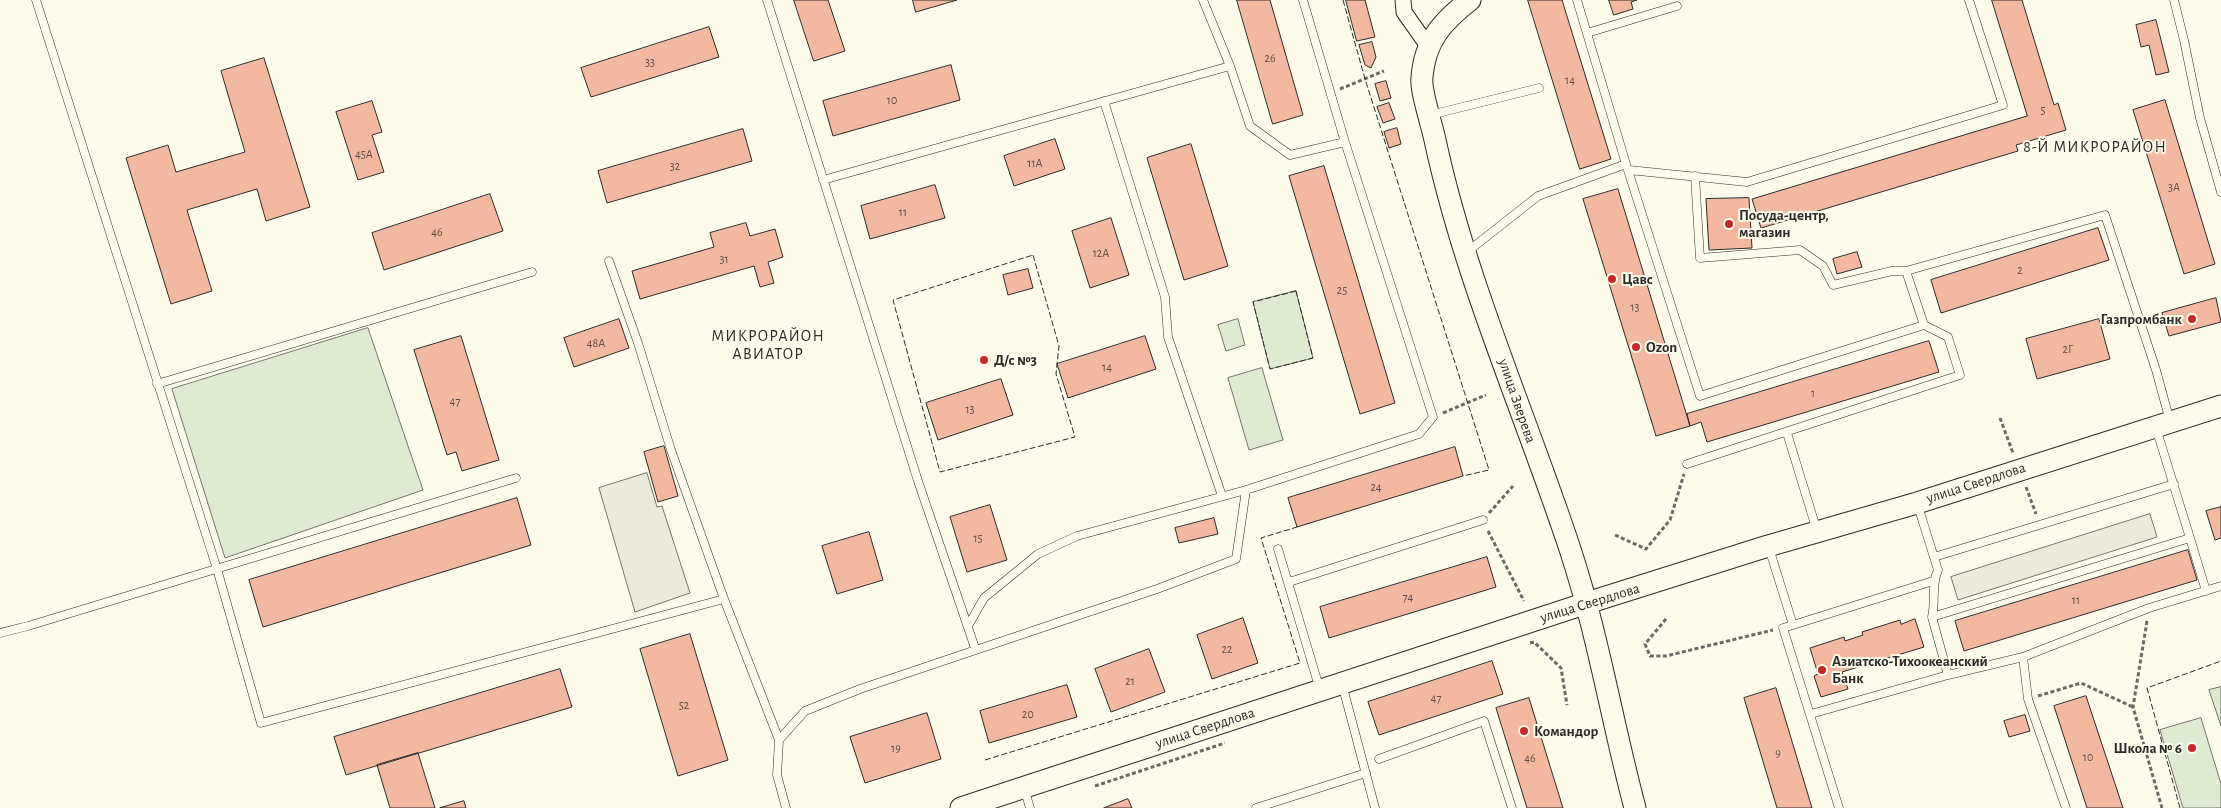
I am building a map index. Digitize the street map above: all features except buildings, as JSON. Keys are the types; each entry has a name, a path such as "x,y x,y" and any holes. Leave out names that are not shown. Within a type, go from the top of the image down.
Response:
{"main road":[{"path":"1428,46 1448,18 1470,0"},
{"name":"улица Зверева","path":"1428,46 1421,79 1465,253 1570,549 1586,603 1635,808"},
{"name":"улица Свердлова","path":"961,808 1027,798 1342,682 1586,603 1768,546 1917,503 2221,406"}],"street":[{"path":"1403,0 1404,12 1428,46"}],"lane":[{"path":"36,0 217,569 261,723 724,599"},
{"path":"767,0 918,481 975,648"},
{"path":"1203,0 1230,66 1250,126 1290,155 1345,142"},
{"path":"968,626 984,598 1038,554 1076,536 1246,490 1418,434 1433,417 1345,142 1303,0"},
{"path":"1577,0 1700,396 1924,325 1948,337 1960,375 1787,433 1687,464"},
{"path":"1465,253 1538,196 1628,167 1747,182 2003,105 1969,0"},
{"path":"2174,0 2200,118 2221,192"},
{"path":"1587,33 1677,6"},
{"path":"823,180 1230,66"},
{"path":"1430,115 1539,88"},
{"path":"1104,101 1165,296 1168,337 1222,496"},
{"path":"1695,176 1700,258 1800,250 1824,266 1833,285 1892,271 1906,272 2105,215 2156,370 2163,424 2174,484 2206,591"},
{"path":"609,261 638,343 671,450 724,599 779,740 778,775 786,808"},
{"path":"158,384 532,272"},
{"path":"1906,272 1924,325"},
{"path":"1787,433 1817,532"},
{"path":"0,633 516,478"},
{"path":"1934,557 2174,484"},
{"path":"779,740 805,711 860,688 975,648 1157,589 1236,559 1246,490"},
{"path":"1917,503 1938,570 1933,581 1935,602 1932,617 1948,675"},
{"path":"1289,582 1483,520"},
{"path":"1932,617 2190,538"},
{"path":"1768,546 1794,625"},
{"path":"1278,550 1320,690"},
{"path":"1839,808 1783,628 1933,581"},
{"path":"1810,714 1948,675 2023,657 2149,608 2221,586"},
{"path":"2023,657 2028,699 2066,808"},
{"path":"1342,682 1375,808"},
{"path":"1379,759 1484,721 1512,808"},
{"path":"1256,808 1366,773"}],"path":[{"path":"1330,93 1384,71"},
{"path":"1433,417 1486,395"},
{"path":"1615,535 1646,548 1670,520 1687,464"},
{"path":"1513,486 1483,520 1524,601"},
{"path":"2149,608 2133,707 2162,808"},
{"path":"1666,619 1644,644 1650,656 1666,656 1783,628"},
{"path":"1526,644 1534,642 1561,668 1567,705"},
{"path":"2028,699 2081,683 2133,707"}],"green space":[{"path":"1296,291 1313,358 1270,369 1253,302"},
{"path":"1238,319 1245,345 1226,351 1218,325"},
{"path":"368,328 423,490 225,558 172,389"},
{"path":"1262,368 1283,440 1249,450 1228,378"},
{"path":"2221,687 2221,726 2209,690"},
{"path":"2201,718 2221,784 2221,808 2183,808 2160,730"}],"shaded area":[{"path":"647,473 657,507 662,506 690,593 635,612 599,488"},
{"path":"2150,514 2157,537 1958,600 1951,577"}],"fence":[{"path":"1343,0 1365,79 1489,470 1463,476"},
{"path":"1033,255 1059,346 1056,374 1075,437 940,472 893,300 1033,255"},
{"path":"1296,291 1313,358 1270,369 1253,302 1296,291"},
{"path":"985,760 1300,663 1261,538 1297,527"},
{"path":"2180,808 2147,688 2221,661"}],"place":[{"name":"Посуда-центр, магазин","path":"1729,224"},
{"name":"Цавс","path":"1612,279"},
{"name":"Газпромбанк","path":"2192,319"},
{"name":"Ozon","path":"1636,347"},
{"name":"Д/с №3","path":"984,360"},
{"name":"Азиатско-Тихоокеанский Банк","path":"1822,670"},
{"name":"Командор","path":"1524,731"},
{"name":"Школа № 6","path":"2192,748"}],"district":[{"name":"8-Й МИКРОРАЙОН","path":"2095,147"},
{"name":"МИКРОРАЙОН АВИАТОР","path":"768,345"}]}
